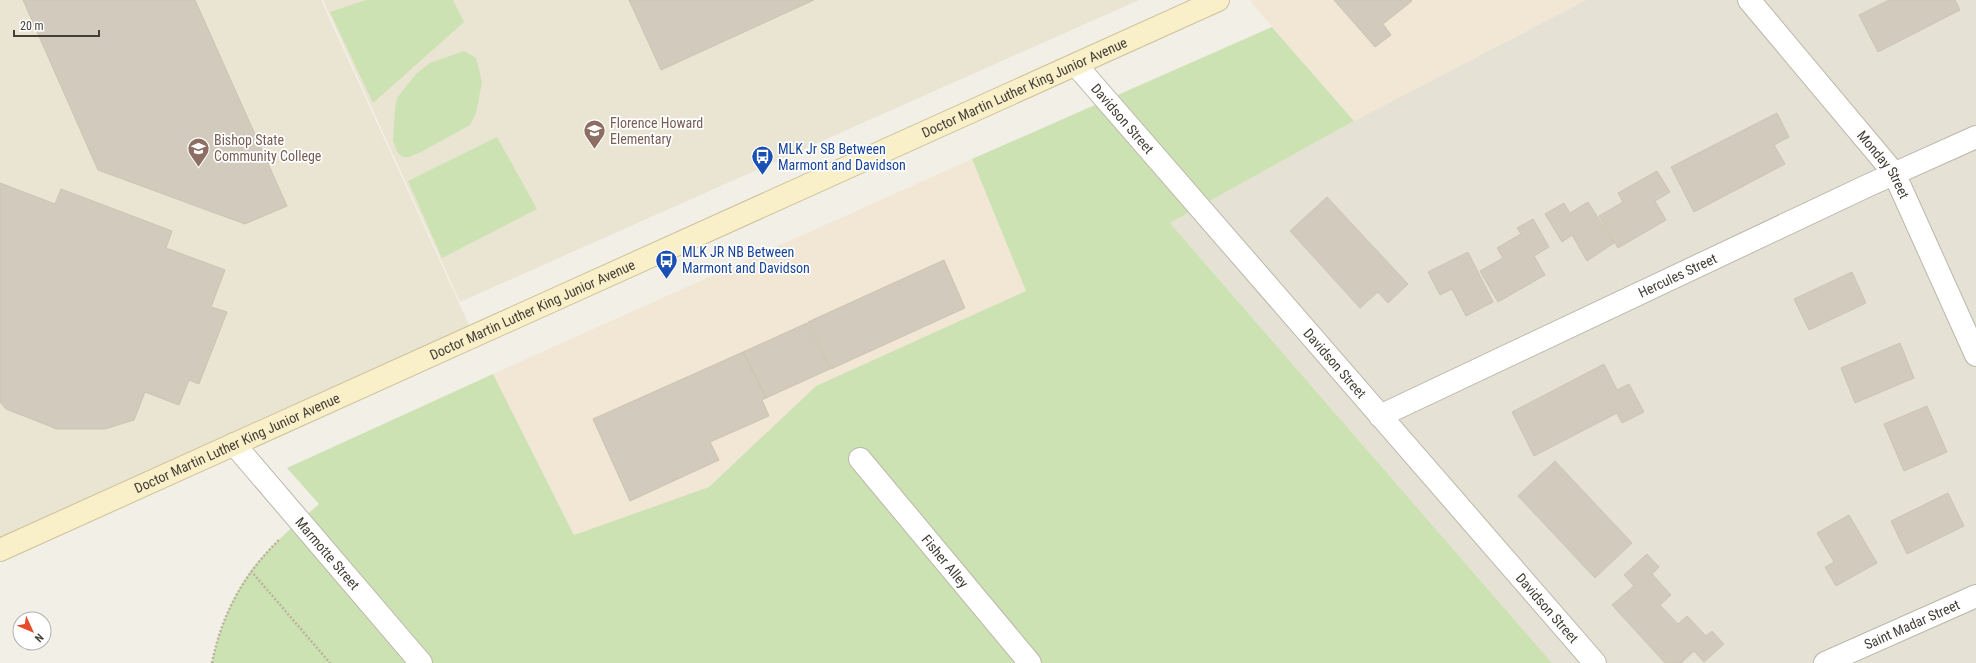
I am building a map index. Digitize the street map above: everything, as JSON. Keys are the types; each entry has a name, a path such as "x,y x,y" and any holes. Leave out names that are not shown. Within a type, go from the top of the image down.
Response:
{"main road":[{"name":"Doctor Martin Luther King Junior Avenue","path":"0,550 1218,0"}],"street":[{"name":"Monday Street","path":"1749,0 1894,173 1976,355"},
{"name":"Davidson Street","path":"1076,64 1595,663"},
{"name":"Hercules Street","path":"1380,416 1894,173 1976,137"},
{"name":"Marmotte Street","path":"234,444 421,663"},
{"name":"Fisher Alley","path":"860,459 1030,663"},
{"name":"Saint Madar Street","path":"1825,663 1976,596"}],"path":[{"path":"212,663 220,630 243,582 262,556 284,536"},
{"path":"251,571 330,663"}],"shaded area":[{"name":"Bishop State Community College","path":"0,0 321,0 474,336 0,550"},
{"name":"Florence Howard Elementary","path":"323,0 1139,0 460,302"},
{"path":"1586,0 1976,0 1976,663 1552,663 1170,223 1354,121"},
{"path":"1586,0 1354,121 1250,1"},
{"path":"972,159 1026,291 816,386 709,487 574,535 493,374"}],"green space":[{"path":"366,0 453,0 464,22 373,103 330,12"},
{"path":"1272,27 1354,121 1170,223 1552,663 212,663 215,649 230,606 253,567 290,529 319,504 287,468 493,374 574,535 709,487 816,386 1026,291 972,159"},
{"path":"464,51 476,58 482,82 476,113 470,125 421,152 409,157 403,157 397,152 393,140 397,98 416,74 430,63"},
{"path":"497,137 537,209 442,258 408,181"}],"building":[{"path":"23,0 195,0 287,206 245,224 98,170"},
{"path":"629,0 814,0 661,70"},
{"path":"1334,0 1412,1 1383,24 1391,35 1375,47"},
{"path":"1889,0 1955,0 1960,10 1878,52 1859,15"},
{"path":"1777,113 1789,137 1774,145 1785,164 1694,212 1671,167"},
{"path":"1657,171 1670,192 1655,201 1666,220 1618,248 1599,216 1623,202 1618,193"},
{"path":"0,183 55,204 61,189 172,231 166,248 225,270 211,307 227,312 199,384 189,380 179,405 145,392 134,420 105,429 57,429 6,409 0,402"},
{"path":"1327,197 1408,284 1388,303 1378,292 1360,308 1290,231"},
{"path":"1588,202 1614,243 1587,261 1572,235 1562,242 1545,214 1564,203 1570,213"},
{"path":"1533,219 1549,247 1534,256 1545,275 1498,302 1480,271 1503,258 1497,248 1521,234 1517,228"},
{"path":"1468,252 1493,302 1466,316 1452,289 1440,295 1428,272"},
{"path":"944,260 965,308 831,369 808,322"},
{"path":"1852,272 1866,303 1809,330 1794,299"},
{"path":"807,323 830,369 766,398 743,352"},
{"path":"1900,343 1914,378 1855,403 1841,368"},
{"path":"743,352 766,398 762,400 769,416 710,442 719,460 630,501 593,419"},
{"path":"1604,364 1617,390 1629,384 1644,412 1622,423 1617,413 1534,456 1512,412"},
{"path":"1927,406 1947,452 1904,471 1884,424"},
{"path":"1555,461 1632,543 1595,578 1518,496"},
{"path":"1948,493 1964,526 1907,554 1891,521"},
{"path":"1849,515 1877,563 1836,586 1825,567 1834,562 1817,533"},
{"path":"1647,554 1659,567 1652,574 1671,595 1660,605 1678,624 1687,616 1706,636 1712,631 1724,644 1704,662 1694,651 1681,663 1665,663 1612,605 1634,586 1624,575"}],"place":[{"name":"Florence Howard Elementary","path":"595,150"},
{"name":"Bishop State Community College","path":"199,168"},
{"name":"MLK Jr SB Between Marmont and Davidson","path":"762,176"},
{"name":"MLK JR NB Between Marmont and Davidson","path":"666,280"}]}
